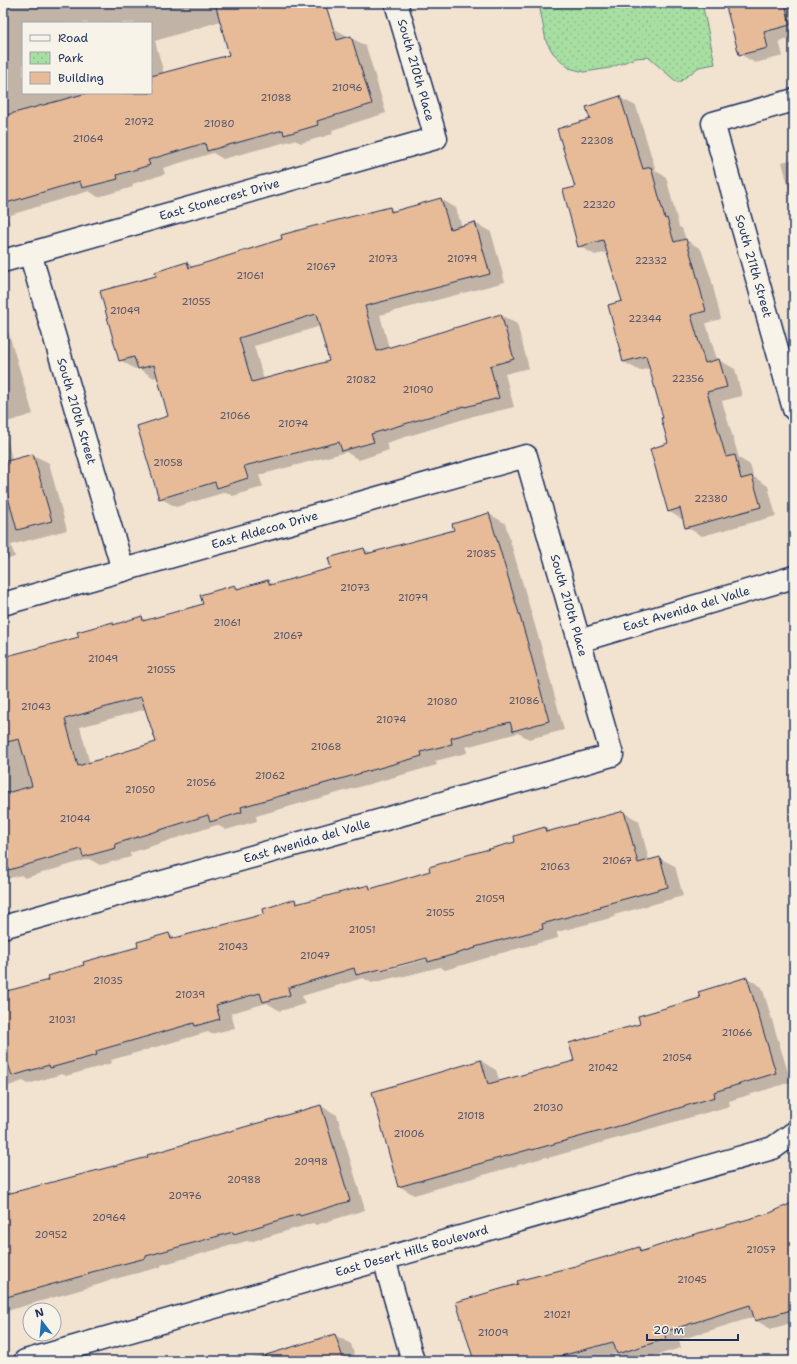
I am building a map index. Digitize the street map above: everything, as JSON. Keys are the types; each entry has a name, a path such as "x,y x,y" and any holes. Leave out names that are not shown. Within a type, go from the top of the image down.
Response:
{"street":[{"name":"South 210th Place","path":"396,3 436,138"},
{"name":"South 211th Street","path":"794,100 713,123 794,409"},
{"name":"East Stonecrest Drive","path":"3,261 436,138"},
{"name":"South 210th Street","path":"30,253 123,570"},
{"name":"South 210th Place","path":"526,456 612,755"},
{"name":"East Aldecoa Drive","path":"3,604 526,456"},
{"name":"East Avenida del Valle","path":"579,641 794,576"},
{"name":"East Avenida del Valle","path":"3,927 612,755"},
{"name":"East Desert Hills Boulevard","path":"25,1361 773,1148 794,1133"},
{"path":"384,1259 413,1361"}],"green space":[{"path":"540,3 702,3 715,64 699,67 678,83 648,57 635,58 610,68 584,72 569,68 553,53 546,41"}],"building":[{"path":"215,3 325,3 337,40 351,36 372,104 317,121 318,125 284,135 283,130 207,151 205,143 148,160 150,165 117,175 118,179 82,188 80,181 3,204 3,116 83,94 152,94 152,76 229,55"},
{"path":"725,3 785,3 790,25 764,32 768,48 739,55"},
{"path":"620,96 643,169 651,167 665,219 667,218 674,242 686,239 695,269 706,311 691,315 705,363 719,359 727,387 707,392 726,457 735,455 741,479 752,476 761,507 685,528 680,508 668,512 650,449 668,443 661,418 663,418 646,356 623,362 608,305 622,301 603,240 578,247 563,190 575,187 557,129 590,119 586,107"},
{"path":"441,198 450,229 475,222 490,274 365,306 377,351 501,314 514,359 490,366 499,398 465,406 371,434 374,442 342,451 339,442 244,466 248,478 217,488 215,482 159,499 137,426 168,416 154,365 138,369 134,357 119,361 100,291 156,276 155,272 187,262 189,268 282,239 281,235 314,226 390,207 391,212","holes":["316,314 329,361 252,382 239,338"]},
{"path":"33,454 52,521 17,530 3,479 3,462"},
{"path":"489,513 549,721 513,731 510,722 451,738 452,744 421,752 422,756 241,807 242,812 210,822 208,815 115,844 116,848 83,857 81,849 9,870 3,849 3,794 32,786 19,739 3,743 3,657 79,637 77,632 113,622 113,625 142,616 143,621 203,604 200,595 235,585 237,589 268,580 270,585 331,568 328,558 364,548 366,554 454,530 452,524","holes":["141,697 156,742 78,766 65,719"]},
{"path":"624,811 638,863 660,857 668,887 599,906 600,908 542,924 543,929 475,947 476,948 428,962 427,958 356,975 354,968 288,988 290,995 263,1002 260,993 216,1005 220,1019 195,1026 194,1023 96,1051 97,1055 50,1068 49,1065 12,1076 8,1063 3,1065 3,992 49,980 48,976 84,965 83,962 138,947 137,942 169,933 171,939 264,914 263,909 295,899 296,904 369,885 370,889 430,871 429,867 515,842 514,836 545,827 546,832"},
{"path":"747,977 776,1073 714,1092 715,1097 626,1124 532,1150 531,1149 398,1187 372,1092 481,1060 488,1084 574,1061 569,1043 640,1024 638,1016 700,998 698,992"},
{"path":"321,1105 350,1201 300,1216 299,1214 234,1234 233,1232 146,1256 146,1258 3,1298 3,1195 148,1157 147,1155"},
{"path":"794,1202 794,1309 755,1321 750,1305 664,1332 666,1339 617,1354 613,1342 542,1361 474,1361 456,1302 518,1284 517,1281 639,1247 640,1252 688,1236 770,1213"},
{"path":"335,1334 344,1361 267,1361 266,1355"}]}
